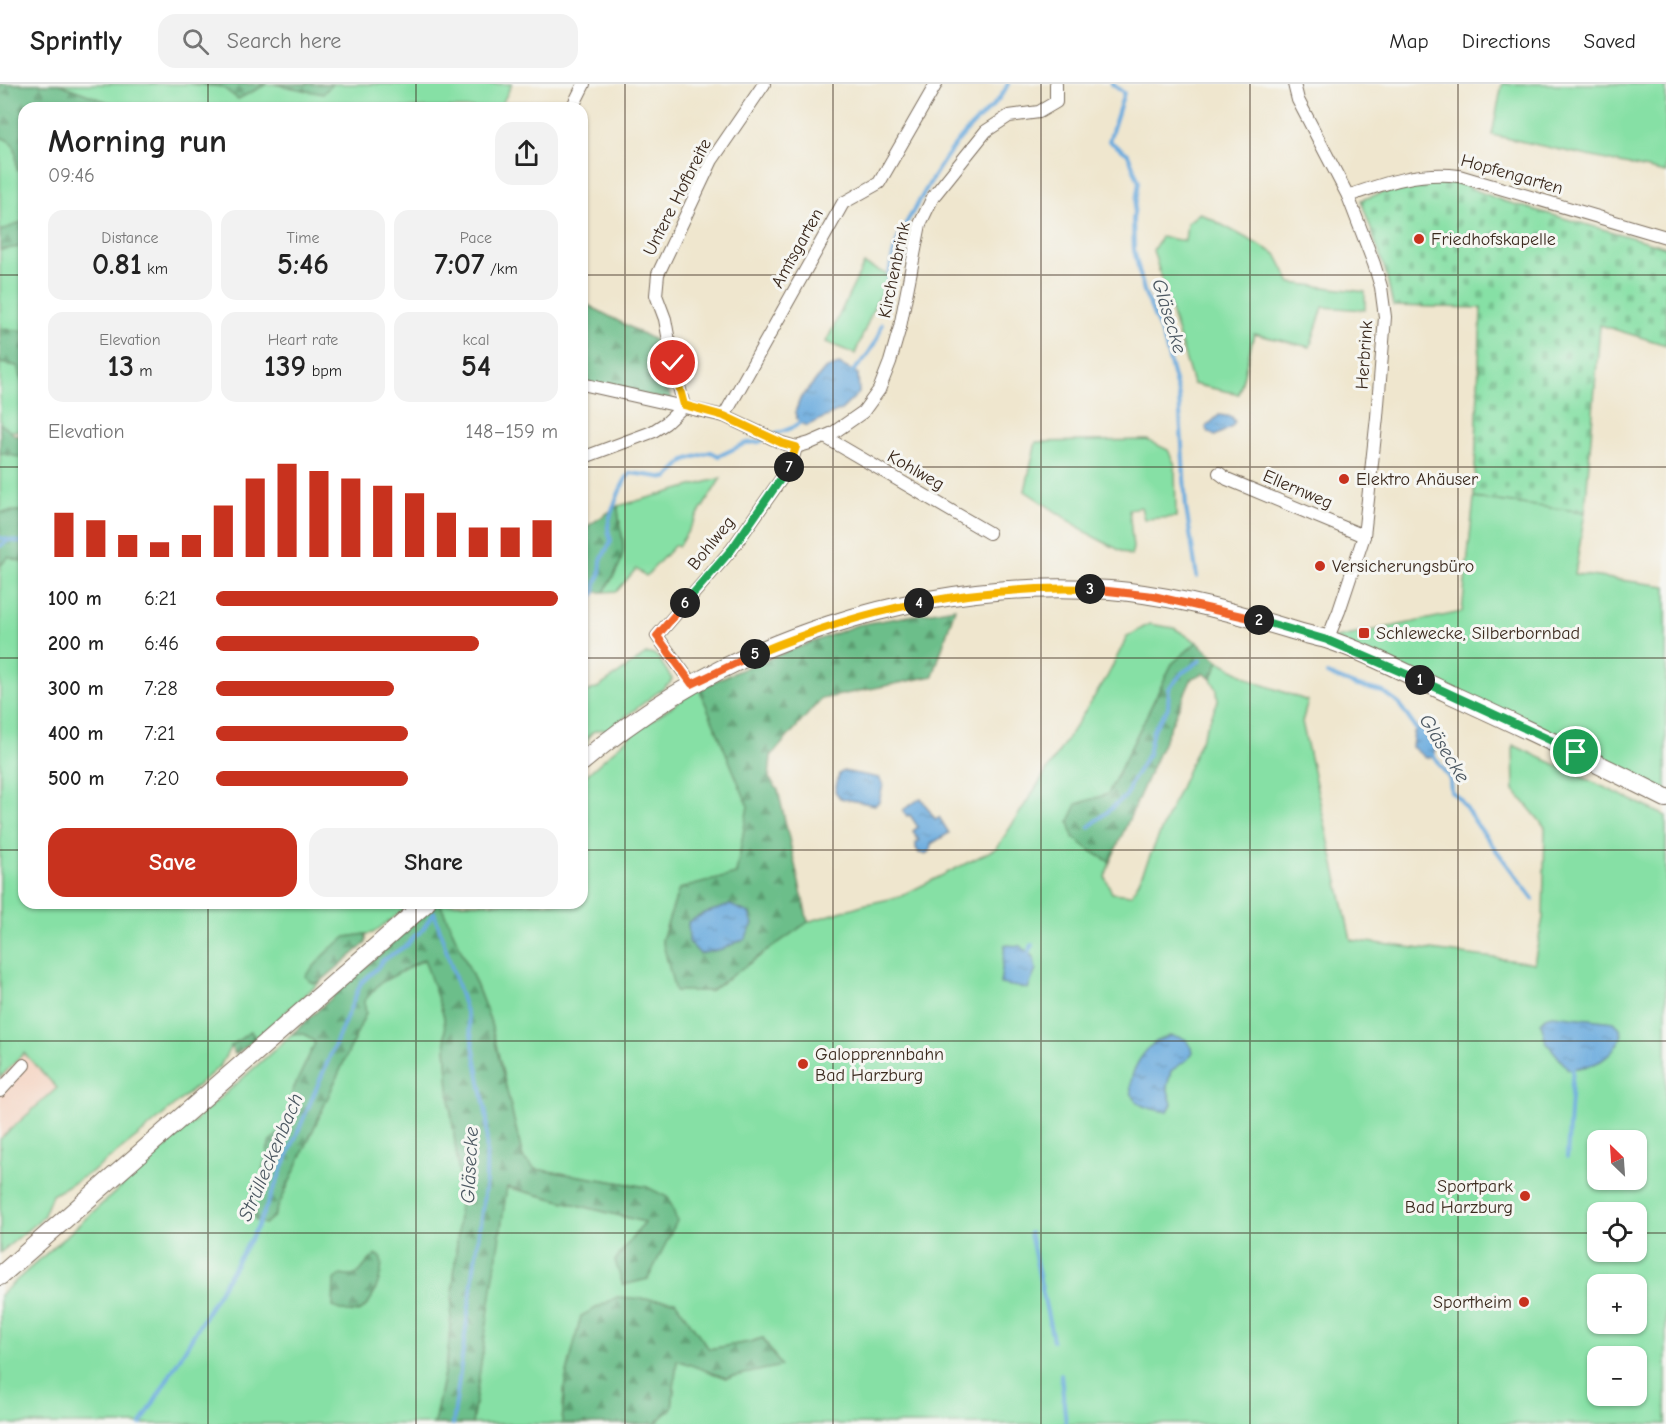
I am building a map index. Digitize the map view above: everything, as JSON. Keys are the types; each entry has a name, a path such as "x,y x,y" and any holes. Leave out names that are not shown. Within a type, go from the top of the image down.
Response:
{"main road":[{"path":"588,757 619,732 692,684 790,639 847,620 955,596 1010,590 1068,588 1112,590 1153,596 1269,622 1327,640 1387,665 1576,752 1666,798"},
{"path":"0,1276 419,909"}],"street":[{"path":"575,102 584,84"},
{"name":"Untere Hofbreite","path":"684,405 665,320 656,295 658,274 712,160 764,84"},
{"name":"Amtsgarten","path":"724,416 843,203 879,183 936,84"},
{"name":"Kirchenbrink","path":"796,447 825,437 863,412 879,390 900,327 920,224 933,197 986,131 1010,116 1039,112 1056,102 1056,84"},
{"name":"Herbrink","path":"1294,84 1298,100 1348,196 1377,271 1385,317 1364,536 1327,640"},
{"name":"Hopfengarten","path":"1348,196 1405,177 1443,174 1459,176 1666,237"},
{"path":"588,385 684,405 724,416 782,443 796,447"},
{"path":"588,456 652,432 666,423 684,405"},
{"name":"Kohlweg","path":"825,437 990,533"},
{"name":"Bohlweg","path":"692,684 657,636 732,549 791,465 796,447"},
{"name":"Ellernweg","path":"1219,473 1227,479 1364,536"},
{"path":"0,1091 24,1065"}],"shaded area":[{"path":"23,1053 57,1088 0,1139 0,1078"}],"green space":[{"path":"0,84 512,84 503,102 18,102 18,430 0,432"},
{"path":"0,84 59,84 108,102 18,102 18,170 13,145 0,137"},
{"path":"190,84 267,84 238,99 222,87"},
{"path":"274,84 332,84 323,94"},
{"path":"1502,84 1666,84 1666,173 1492,135"},
{"path":"1423,183 1458,183 1503,201 1666,247 1666,345 1600,325 1585,512 1474,498 1481,308 1393,306 1386,273 1361,200 1397,188"},
{"path":"1200,213 1276,254 1291,283 1365,292 1365,310 1323,307 1310,347 1254,334 1239,394 1193,384 1153,250 1161,237 1185,241 1187,223"},
{"path":"18,224 18,247 0,250 0,231"},
{"path":"864,264 891,276 875,305 855,354 826,342"},
{"path":"588,305 660,343 671,401 588,382"},
{"path":"0,329 18,330 18,369 17,366 0,363"},
{"path":"0,423 18,436 18,457 0,453"},
{"path":"1147,440 1168,450 1175,465 1176,517 1144,519 1141,507 1129,509 1133,548 1131,556 1094,537 1025,491 1036,442"},
{"path":"0,453 18,457 18,511 0,512"},
{"path":"721,478 678,547 675,545 646,576 636,569 617,591 604,592 617,569 623,551 618,506"},
{"path":"1474,498 1585,512 1575,574 1666,586 1666,798 1327,640 1462,612"},
{"path":"618,506 623,544 622,557 604,592 595,592 588,601 588,526"},
{"path":"18,511 18,560 8,557 0,566 0,512"},
{"path":"8,557 18,560 18,909 405,909 373,933 346,937 309,981 320,982 255,1039 254,1035 231,1046 220,1066 142,1133 95,1170 52,1195 43,1217 0,1253 0,1139 57,1088 24,1053 0,1078 0,566"},
{"path":"955,608 933,676 821,699 771,756 769,778 778,790 808,922 710,991 675,991 662,940 679,889 736,874 748,806 699,688 857,625"},
{"path":"1149,624 1174,628 1197,642 1172,664 1108,794 1077,804 1091,851 1110,862 1105,877 1112,893 1131,895 1139,881 1218,701 1217,690 1211,679 1219,661 1256,682 1308,701 1302,722 1351,940 1534,963 1543,918 1545,827 1514,790 1513,745 1666,816 1666,1424 655,1424 672,1408 677,1359 726,1378 780,1365 763,1338 709,1349 675,1302 565,1381 562,1424 472,1424 506,1187 645,1222 615,1261 648,1279 647,1187 535,1169 523,1158 490,1020 443,909 588,909 588,774 633,733 699,688 749,806 736,874 679,889 662,940 710,991 808,922 862,905 899,897 997,848 1107,677 1127,637"},
{"path":"1197,642 1219,661 1211,679 1204,673 1192,678 1110,862 1073,837 1069,821 1077,804 1108,794 1172,664"},
{"path":"646,654 654,654 672,679 670,683 608,730 592,732 588,738 588,692 599,687"},
{"path":"429,909 443,909 490,1020 523,1158 535,1169 647,1187 669,1198 677,1221 648,1279 623,1285 615,1261 644,1222 507,1187 472,1424 434,1424 448,1353 461,1190 450,1103 444,1017 424,959 380,983 364,1001 366,1013 274,1216 265,1224 255,1220 254,1205 270,1141 285,1129 293,1090 315,1043 305,1034 292,1034"},
{"path":"366,934 366,943 320,982 313,983 305,976 331,948 346,937"},
{"path":"425,959 444,1017 450,1103 461,1190 448,1353 434,1424 0,1424 0,1295 292,1034 302,1034 315,1043 293,1090 285,1129 270,1141 254,1205 265,1224 274,1216 366,1013 364,1001 380,983"},
{"path":"251,1031 255,1039 236,1054 234,1053 231,1046"},
{"path":"377,1255 380,1256 381,1262 380,1277 374,1294 365,1307 360,1311 346,1312 333,1307 334,1280 341,1275 349,1276 358,1273"},
{"path":"617,1297 675,1301 709,1349 763,1338 781,1366 726,1378 677,1360 672,1408 655,1424 562,1424 565,1381 581,1316"}],"water":[{"path":"839,364 858,374 859,393 841,410 806,426 800,423 796,417 796,410 800,399 825,369"},
{"path":"1219,415 1232,417 1235,422 1232,427 1215,436 1208,432 1206,427"},
{"path":"1420,729 1429,730 1437,741 1433,757 1426,758 1412,747 1414,732"},
{"path":"843,771 879,778 883,785 879,802 875,805 840,798 835,791 839,774"},
{"path":"921,798 935,819 939,817 949,833 931,844 930,851 925,854 919,853 916,848 916,843 919,841 913,831 918,827 910,815 907,816 903,810"},
{"path":"730,905 749,913 753,924 745,939 722,949 700,954 689,942 688,922 705,913"},
{"path":"1005,945 1021,946 1034,958 1036,970 1028,989 1000,984"},
{"path":"1553,1015 1614,1022 1620,1028 1622,1035 1613,1051 1601,1061 1568,1069 1546,1042 1541,1023 1545,1017"},
{"path":"1170,1036 1185,1039 1192,1052 1188,1059 1171,1071 1167,1087 1172,1104 1168,1111 1161,1111 1138,1103 1131,1087 1132,1076 1142,1056 1149,1048 1157,1041"}],"waterway":[{"name":"Gläsecke","path":"884,310 892,258 903,228 948,155 965,133 999,98 1008,84"},
{"name":"Gläsecke","path":"1112,84 1124,93 1109,141 1128,154 1139,182 1133,219 1134,250 1144,291 1164,340 1179,397 1186,508 1197,577"},
{"name":"Gläsecke","path":"851,373 870,351 882,324"},
{"name":"Gläsecke","path":"773,435 794,427 803,420"},
{"name":"Gläsecke","path":"588,601 595,592 601,560 611,541 608,527 611,515 620,489 631,473 667,478 685,460 711,452 719,456 746,443 766,439"},
{"path":"0,538 18,542"},
{"path":"0,546 9,540"},
{"path":"1089,827 1126,796 1148,754 1153,730 1168,708 1169,689 1182,673 1201,660"},
{"name":"Gläsecke","path":"1327,674 1354,685 1383,692 1399,704 1419,733"},
{"name":"Gläsecke","path":"1432,754 1450,779 1451,792 1460,799 1533,899"},
{"name":"Gläsecke","path":"434,912 468,1018 487,1119 486,1180 453,1424"},
{"name":"Strülleckenbach","path":"141,1424 258,1226 361,983 382,961 407,945 414,936 421,932 434,912"},
{"path":"1027,956 1032,945"},
{"name":"Gläsecke","path":"1567,1157 1573,1065"},
{"path":"1030,1233 1053,1340"},
{"path":"1061,1374 1066,1424"}],"place":[{"name":"Friedhofskapelle","path":"1419,239"},
{"name":"Elektro Ahäuser","path":"1344,479"},
{"name":"Versicherungsbüro","path":"1320,566"},
{"name":"Schlewecke, Silberbornbad","path":"1364,633"},
{"name":"Galopprennbahn Bad Harzburg","path":"803,1064"},
{"name":"Sportpark Bad Harzburg","path":"1525,1196"},
{"name":"Sportheim","path":"1524,1302"}],"route":[{"path":"673,363 684,405 724,416 782,443 796,447 791,465 732,549 657,636 692,684 790,639 847,620 898,607 955,596 1010,590 1068,588 1112,590 1153,596 1269,622 1327,640 1387,665 1576,752"}]}
